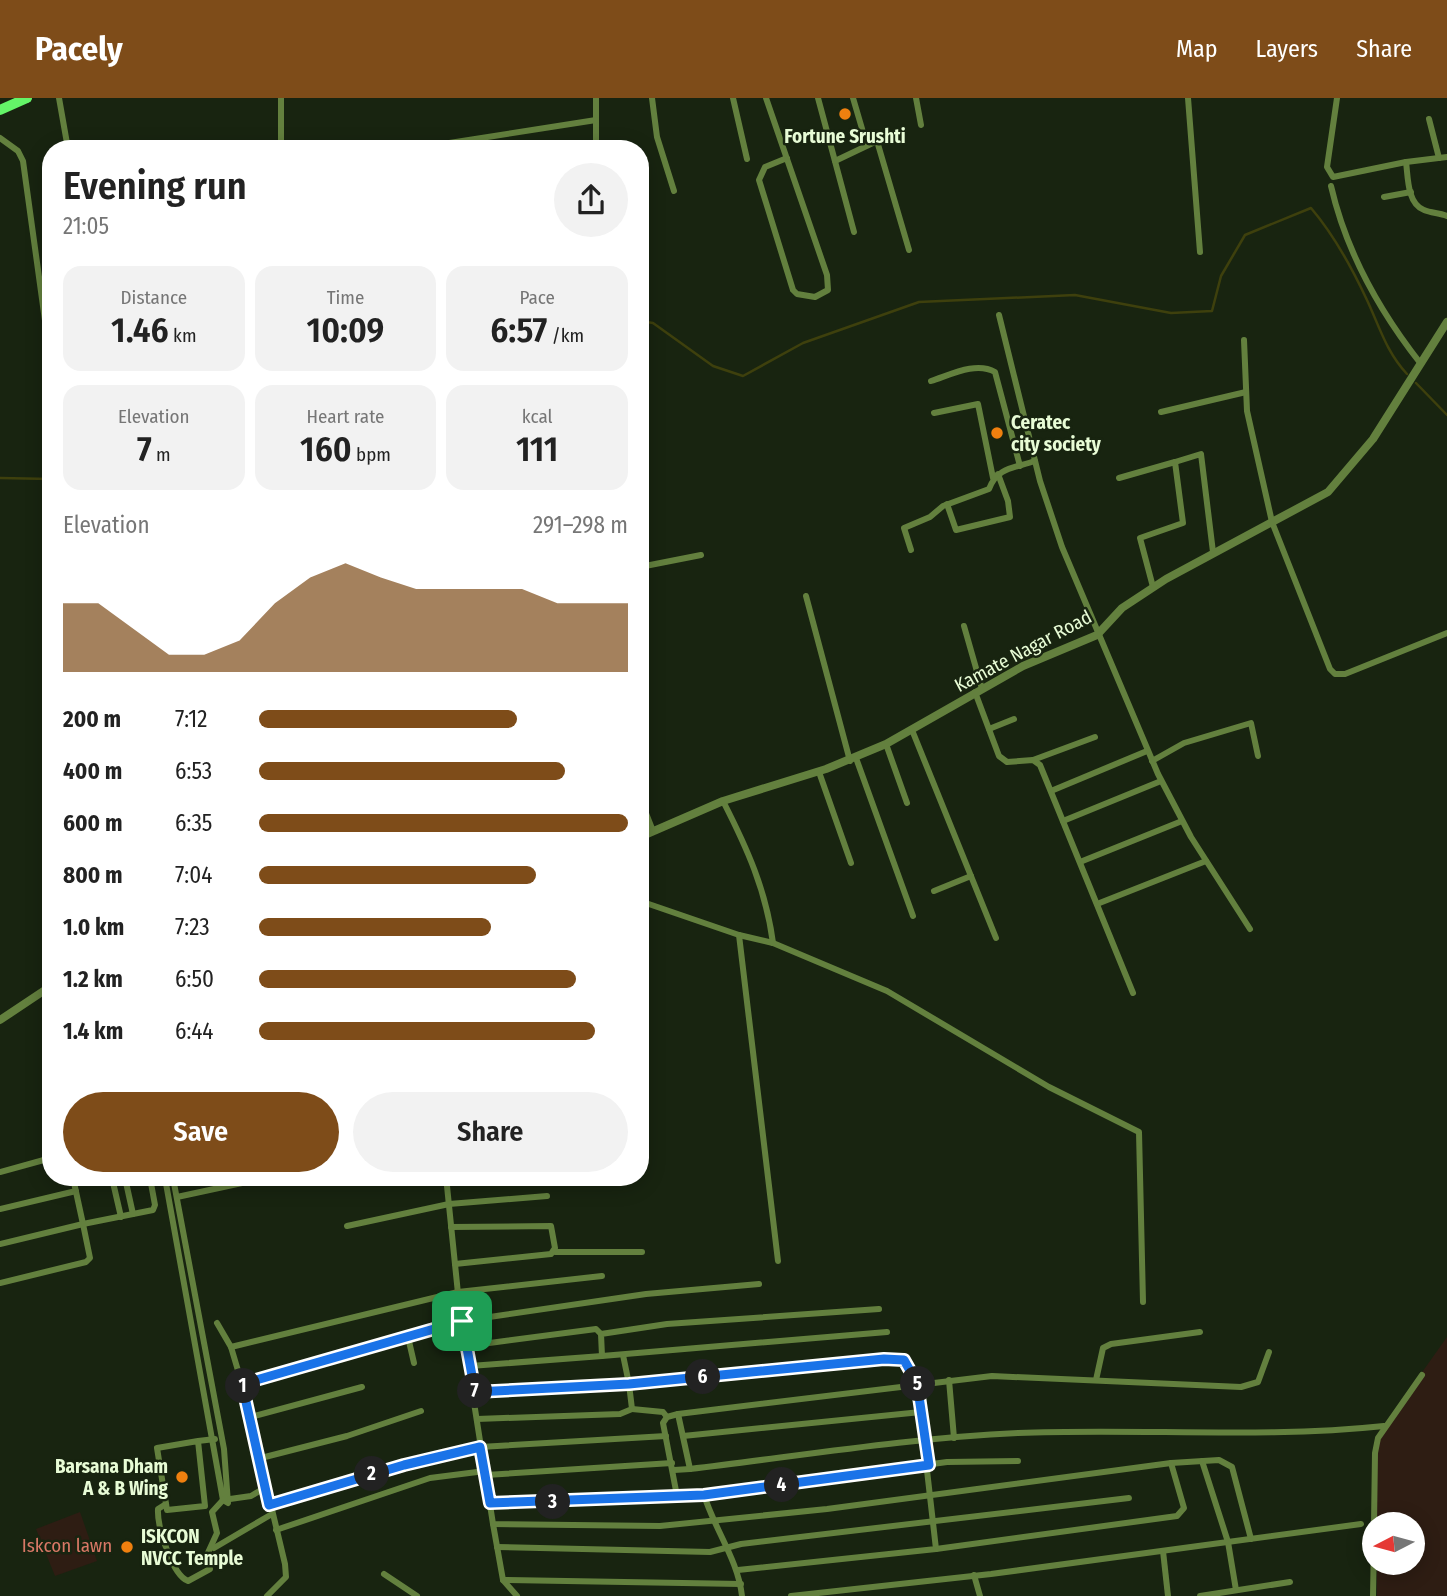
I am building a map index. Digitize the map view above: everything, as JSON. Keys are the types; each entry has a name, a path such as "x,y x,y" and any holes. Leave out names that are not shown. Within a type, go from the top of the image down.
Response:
{"main road":[{"path":"0,110 27,98"}],"street":[{"path":"59,98 66,140"},
{"path":"281,98 281,140"},
{"path":"596,98 596,140"},
{"path":"652,98 657,137 674,191"},
{"path":"733,98 747,159"},
{"path":"766,98 827,275 828,290 815,297 797,295 793,290 759,180 765,167 787,159"},
{"path":"818,98 854,232"},
{"path":"853,98 863,132 877,141 909,250"},
{"path":"916,98 921,124"},
{"path":"1188,98 1200,252"},
{"path":"1337,98 1327,163 1329,174 1338,177 1406,162 1443,158 1429,119"},
{"path":"468,140 596,120"},
{"path":"0,138 18,151 23,161 42,299"},
{"path":"835,160 877,141"},
{"path":"1406,162 1411,192 1421,209 1447,216"},
{"path":"1331,186 1340,222 1378,302 1421,364"},
{"path":"1384,197 1411,192"},
{"path":"999,315 1035,461 1062,547 1097,635 1161,781 1206,861 1250,929"},
{"name":"Kamate Nagar Road","path":"649,833 723,800 819,772 886,744 1023,666 1097,635 1122,608 1153,587 1213,552 1328,492 1373,439 1447,322"},
{"path":"1244,340 1246,392 1254,448 1272,522 1330,669 1335,674 1346,674 1447,633"},
{"path":"931,381 974,368 988,368 995,372 1020,466"},
{"path":"1161,412 1246,392"},
{"path":"934,413 978,404 995,476 1008,501 1010,517 956,530 947,504"},
{"path":"1119,478 1201,454 1213,552"},
{"path":"911,550 904,528 930,517 947,504 989,489 995,476 1035,461"},
{"path":"1153,587 1140,538 1183,523 1175,462"},
{"path":"649,565 701,555"},
{"path":"806,596 853,759 914,916"},
{"path":"964,626 978,690 1001,759 1012,762 1033,760 1096,737"},
{"path":"989,729 1014,719"},
{"path":"1152,761 1184,743 1251,723 1258,756"},
{"path":"912,730 996,938"},
{"path":"886,744 907,803"},
{"path":"1051,791 1147,751"},
{"path":"1033,760 1040,765 1133,993"},
{"path":"819,772 851,863"},
{"path":"1063,821 1161,781"},
{"path":"723,800 742,836 763,889 773,943"},
{"path":"649,821 653,831"},
{"path":"1080,862 1182,821"},
{"path":"1097,904 1206,861"},
{"path":"934,891 971,876"},
{"path":"649,904 738,935 773,943 887,991 1049,1087 1139,1132 1143,1302"},
{"path":"738,935 778,1261"},
{"path":"0,1020 42,992"},
{"path":"0,1172 42,1160"},
{"path":"0,1283 88,1261 75,1186"},
{"path":"114,1186 121,1217"},
{"path":"127,1186 132,1214"},
{"path":"0,1244 155,1208 151,1186"},
{"path":"167,1186 218,1439"},
{"path":"175,1186 226,1499"},
{"path":"177,1197 228,1186"},
{"path":"447,1186 462,1321 497,1547 503,1580 517,1596"},
{"path":"0,1209 76,1191"},
{"path":"346,1226 449,1205 547,1196"},
{"path":"451,1227 551,1226 555,1252"},
{"path":"455,1264 555,1252 642,1252"},
{"path":"230,1347 458,1292 602,1276"},
{"path":"242,1384 462,1321 646,1294 759,1284"},
{"path":"600,1334 678,1323 879,1309"},
{"path":"217,1323 230,1347 251,1417 286,1577 267,1596"},
{"path":"467,1346 596,1329 600,1334 602,1356"},
{"path":"470,1366 887,1332"},
{"path":"1096,1380 1103,1348 1111,1344 1200,1332"},
{"path":"408,1337 414,1363"},
{"path":"677,1496 663,1423 667,1417 678,1414 992,1376 1241,1387 1258,1382 1269,1352"},
{"path":"623,1355 632,1409"},
{"path":"475,1392 629,1384 884,1359 904,1360 917,1383 929,1465 936,1549"},
{"path":"1374,1512 1375,1453 1384,1426 1422,1375"},
{"path":"948,1380 954,1438"},
{"path":"251,1417 362,1387"},
{"path":"477,1419 620,1414 632,1409 663,1412 667,1417"},
{"path":"261,1458 347,1436 421,1411"},
{"path":"683,1436 921,1412"},
{"path":"678,1414 690,1469"},
{"path":"276,1530 430,1478 485,1473 673,1466 690,1469 954,1438 1056,1432 1291,1434 1384,1426"},
{"path":"269,1505 404,1465 480,1447 666,1436"},
{"path":"198,1441 205,1506 167,1510 157,1448 198,1441 218,1439"},
{"path":"490,1503 704,1495 929,1465 1018,1461"},
{"path":"1202,1461 1228,1542 1236,1590"},
{"path":"494,1524 633,1527 932,1496 1171,1463 1225,1461 1232,1467 1251,1539"},
{"path":"738,1570 936,1549 1177,1516 1184,1508 1171,1463"},
{"path":"166,1504 158,1509 162,1537 169,1549 175,1570 188,1581 210,1569 206,1557 217,1533 212,1512 226,1499 251,1496 266,1487"},
{"path":"704,1495 712,1520 738,1570 742,1596"},
{"path":"497,1547 710,1552 741,1544 1129,1498"},
{"path":"214,1548 272,1514"},
{"path":"791,1596 1361,1524"},
{"path":"1163,1551 1168,1596"},
{"path":"384,1574 416,1596"},
{"path":"974,1575 980,1596"},
{"path":"1373,1575 1373,1596"},
{"path":"503,1580 741,1584"},
{"path":"1200,1596 1290,1581"}],"green space":[{"path":"1447,1337 1447,1596 1377,1596 1377,1575 1425,1575 1425,1512 1377,1512 1377,1436"},
{"name":"Iskcon lawn","path":"80,1512 97,1561 55,1576 36,1529"}],"waterway":[{"path":"649,322 713,366 743,376 803,343 919,302 1075,295 1171,313 1212,311 1221,276 1245,235 1311,208 1342,251 1388,347 1407,374"},
{"path":"1416,383 1447,415"},
{"path":"0,478 42,479"}],"place":[{"name":"Fortune Srushti","path":"845,114"},
{"name":"Ceratec city society","path":"997,433"},
{"name":"Barsana Dham A & B Wing","path":"182,1477"},
{"name":"ISKCON NVCC Temple","path":"127,1547"}],"route":[{"path":"462,1321 475,1392 629,1384 884,1359 904,1360 910,1366 917,1383 929,1465 704,1495 490,1503 480,1447 404,1465 269,1505 266,1478 242,1384 462,1321"}]}
